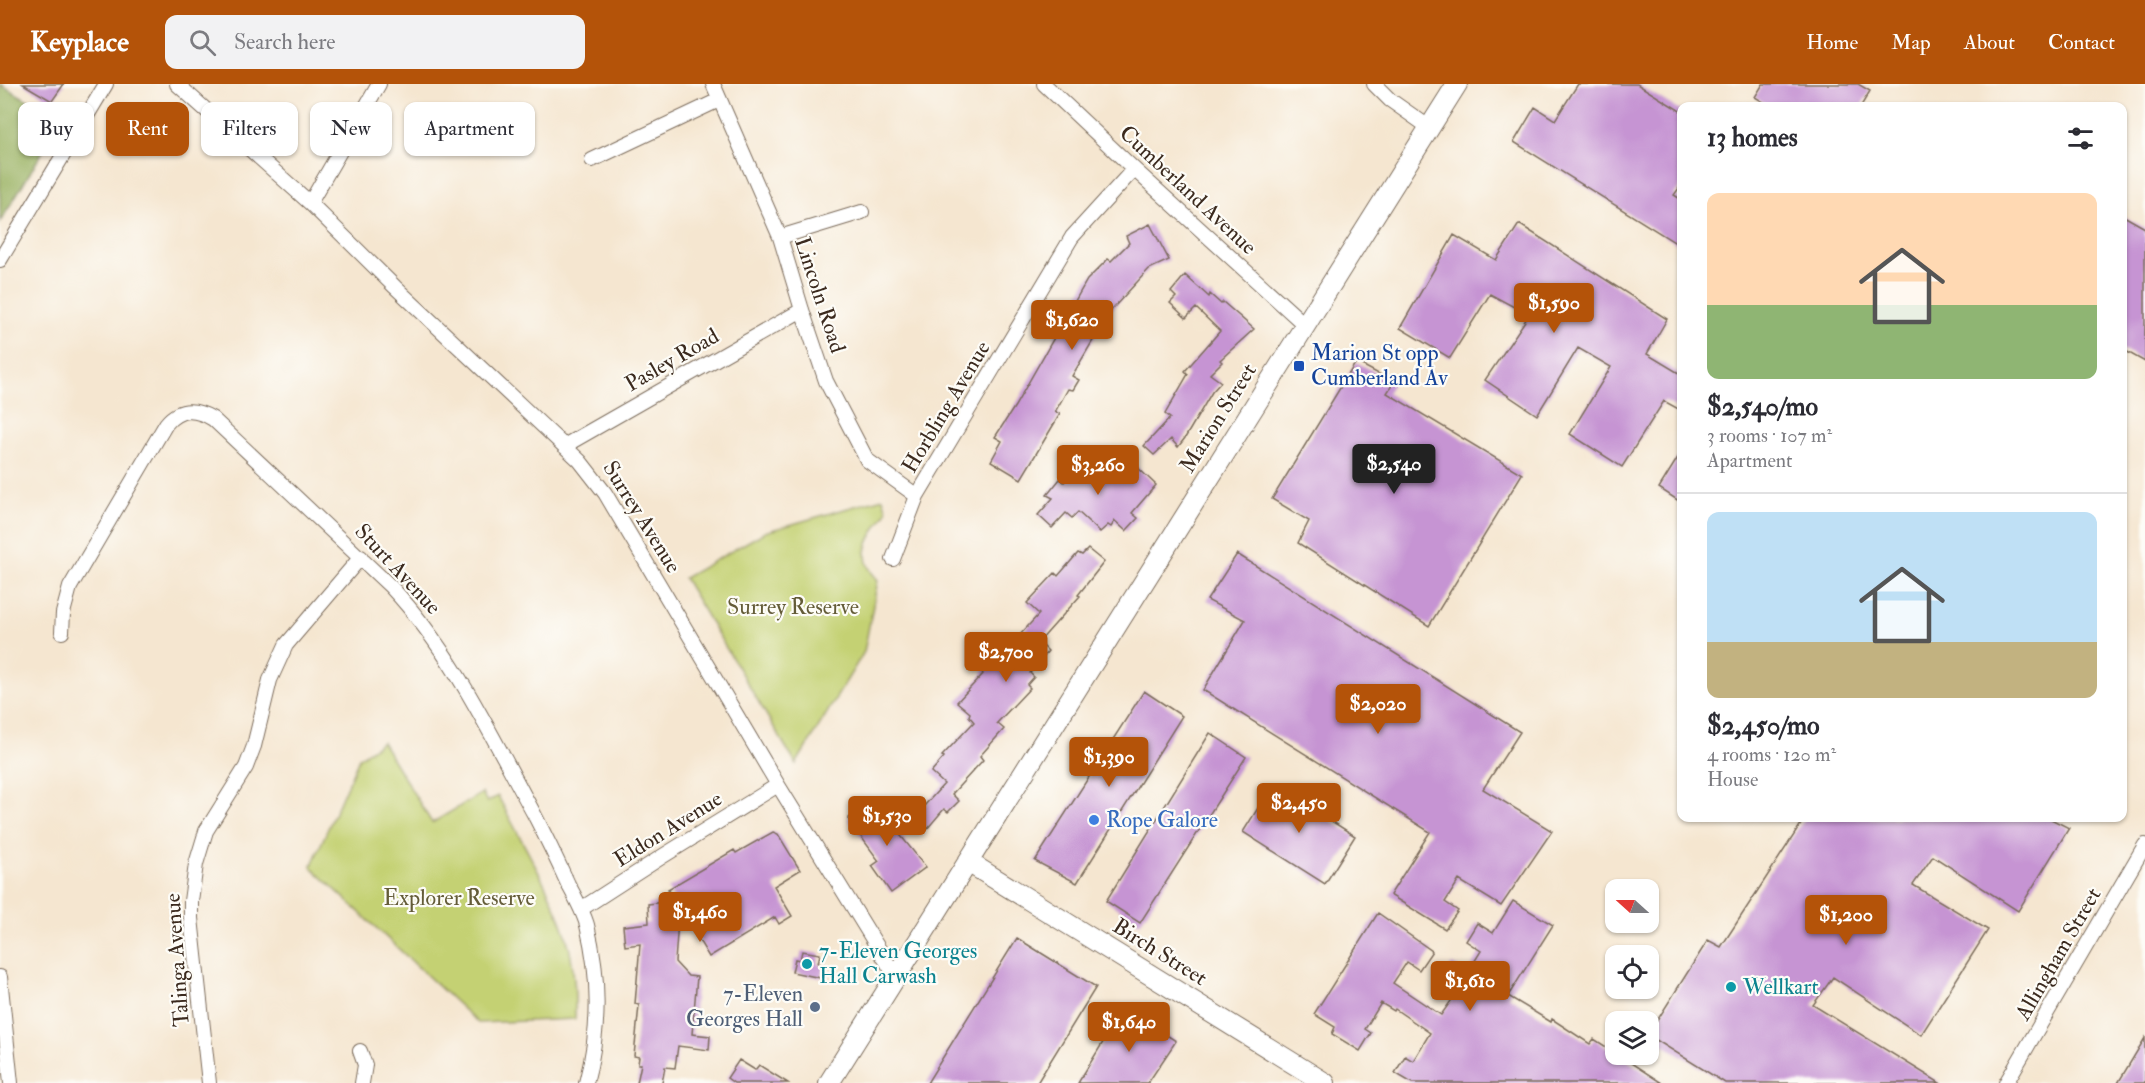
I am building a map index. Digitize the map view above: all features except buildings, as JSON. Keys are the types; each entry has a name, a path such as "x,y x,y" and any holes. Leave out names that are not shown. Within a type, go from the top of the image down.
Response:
{"main road":[{"name":"Marion Street","path":"829,1083 1457,84"},
{"name":"Birch Street","path":"968,861 1325,1083"}],"street":[{"path":"0,260 106,84"},
{"name":"Surrey Avenue","path":"177,84 310,203 394,287 580,461 605,493 778,785 896,977"},
{"path":"310,203 379,84"},
{"name":"Lincoln Road","path":"713,84 780,237 826,381 867,460 917,496"},
{"name":"Cumberland Avenue","path":"1044,84 1305,325"},
{"path":"1374,84 1390,100 1430,128"},
{"path":"592,160 719,100"},
{"name":"Horbling Avenue","path":"893,559 917,496 1071,237 1134,169"},
{"path":"780,237 862,212"},
{"name":"Pasley Road","path":"564,446 802,310"},
{"name":"Sturt Avenue","path":"62,632 66,600 77,573 166,424 171,418 186,411 198,411 213,419 361,557 410,607 462,680 547,840 586,922 593,954 597,1010 593,1051 586,1083"},
{"name":"Talinga Avenue","path":"208,1083 191,918 193,880 201,845 206,831 246,767 254,746 270,680 280,655 361,557"},
{"name":"Eldon Avenue","path":"581,909 778,785"},
{"name":"Allingham Street","path":"2006,1083 2145,845"},
{"path":"0,977 11,1083"},
{"path":"360,1051 365,1065 362,1083"}],"green space":[{"path":"0,84 31,102 18,102 18,156 40,156 0,222"},
{"name":"Surrey Reserve","path":"883,498 887,511 871,537 866,554 871,571 878,580 864,652 796,764 684,578 765,532"},
{"name":"Explorer Reserve","path":"382,742 432,823 482,793 487,802 498,796 543,881 565,932 574,975 575,1019 478,1023 311,867 359,758"}],"place":[{"name":"Marion St opp Cumberland Av","path":"1299,366"},
{"name":"Rope Galore","path":"1094,820"},
{"name":"7-Eleven Georges Hall Carwash","path":"807,964"},
{"name":"Wellkart","path":"1731,987"},
{"name":"7-Eleven Georges Hall","path":"815,1007"}]}
